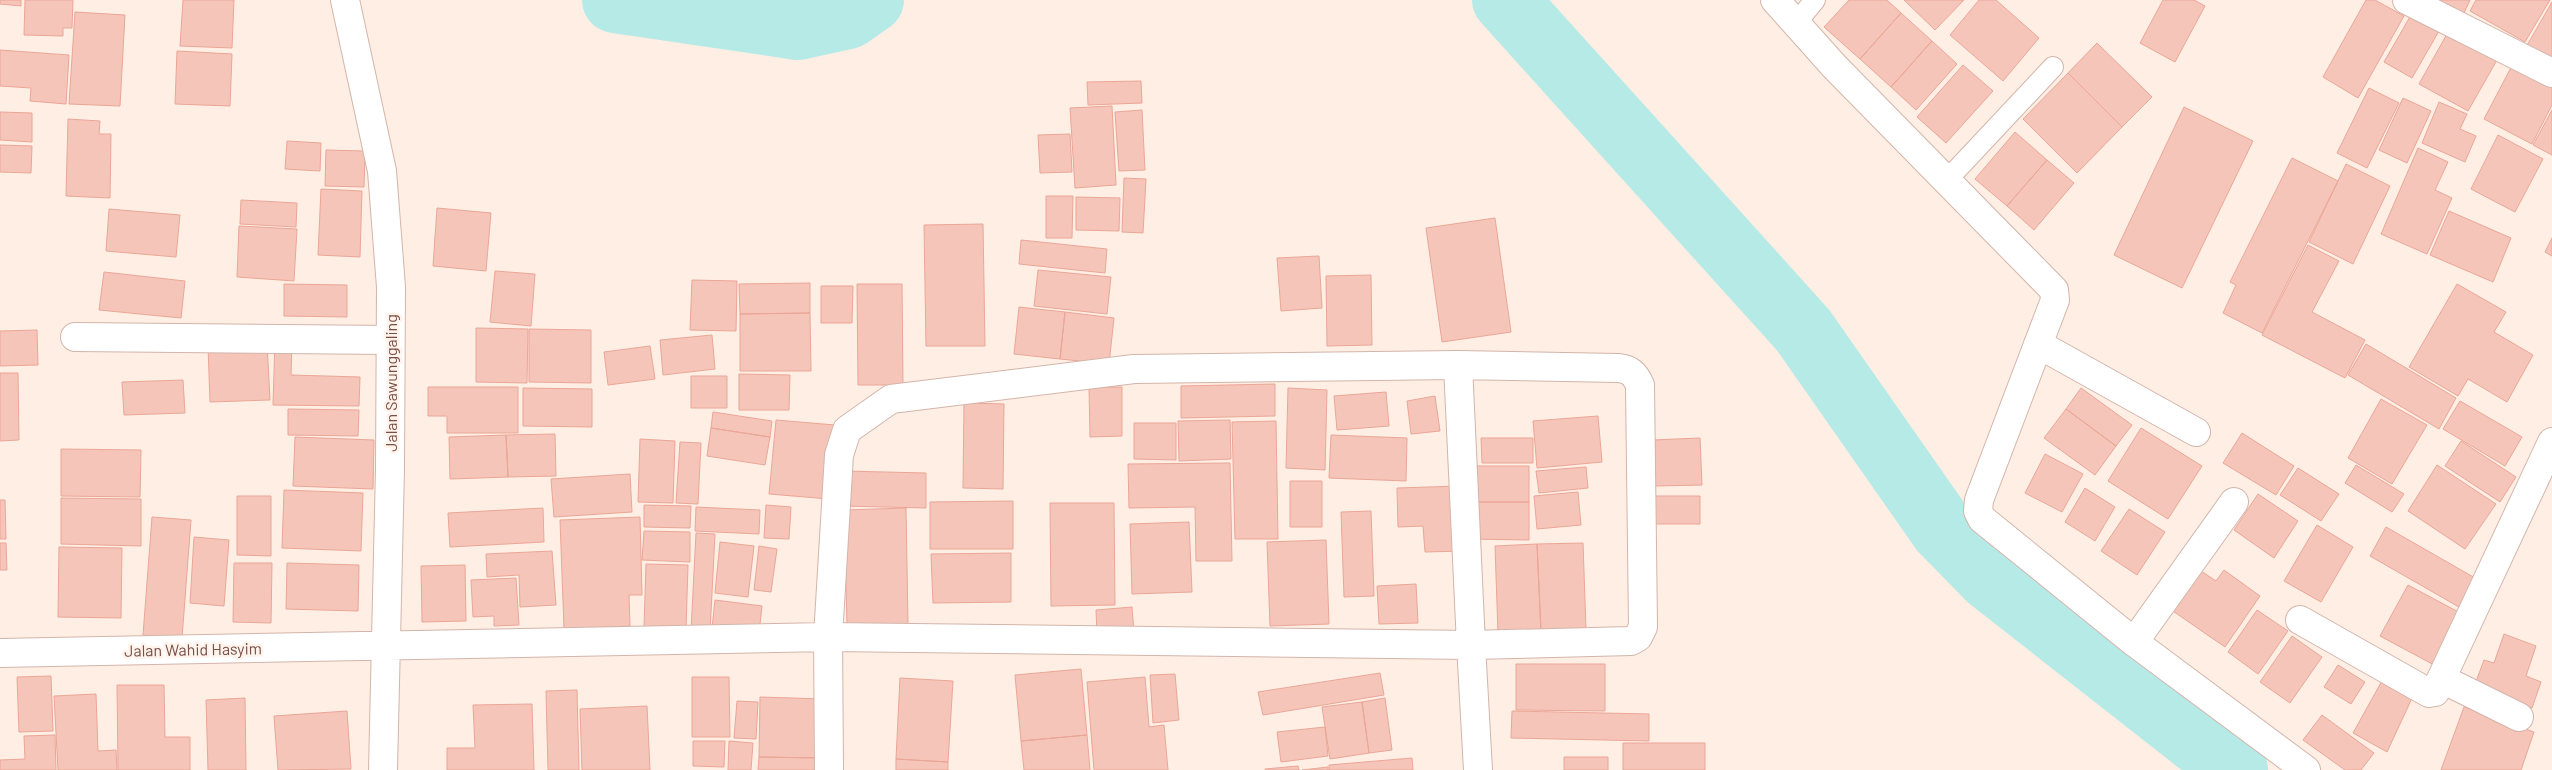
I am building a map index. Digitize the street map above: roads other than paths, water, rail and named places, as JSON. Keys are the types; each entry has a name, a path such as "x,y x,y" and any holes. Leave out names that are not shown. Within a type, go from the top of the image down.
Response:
{"street":[{"name":"Jalan Sawunggaling","path":"345,0 382,171 391,287 383,770"},
{"path":"1775,0 1834,66 2054,290 2055,300 1979,500 1978,511 1982,520 2134,642 2306,770"},
{"path":"2407,0 2552,73"},
{"path":"75,336 390,340"},
{"path":"2038,344 2196,432"},
{"path":"829,770 828,637 839,455 847,430 891,398 1134,369 1458,364 1478,770"},
{"name":"Jalan Wahid Hasyim","path":"0,653 828,637 1471,645 1631,641 1638,637 1643,627 1640,385 1633,374 1626,369 1618,368 1458,364"},
{"path":"2300,620 2429,693 2435,692 2552,442"},
{"path":"2134,642 2234,502"},
{"path":"2442,679 2519,717"}],"lane":[{"path":"1796,23 1815,0"},
{"path":"1946,181 2053,67"}],"waterway":[{"path":"615,0 798,27 848,16 871,0"},
{"path":"1505,0 1803,330 1943,530 1989,577 2235,770"}]}
